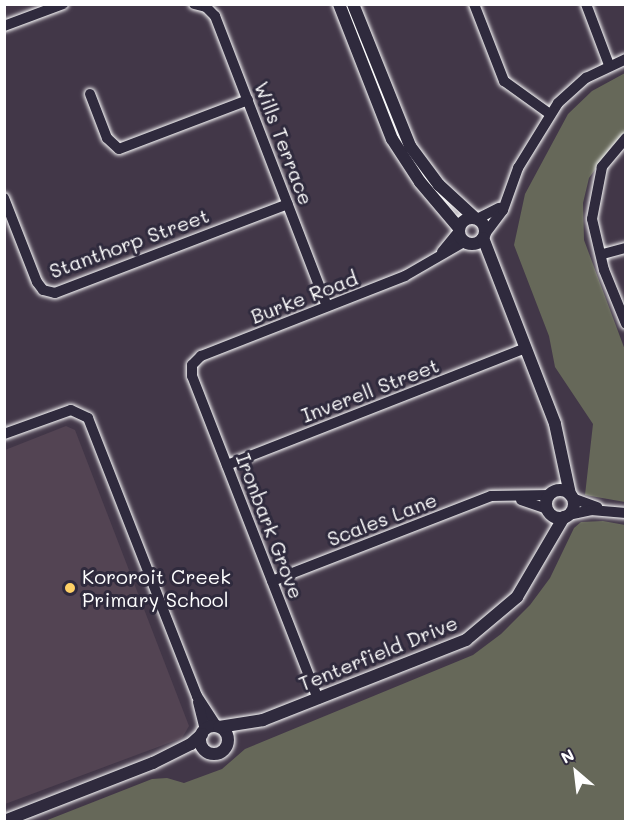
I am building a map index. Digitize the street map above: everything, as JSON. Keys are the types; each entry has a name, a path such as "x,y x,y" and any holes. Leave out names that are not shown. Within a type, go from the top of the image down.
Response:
{"street":[{"path":"4,26 63,4"},
{"name":"Wills Terrace","path":"194,4 206,7 214,16 327,306"},
{"path":"339,4 392,139 409,168 462,237 496,272"},
{"path":"353,4 410,146 439,185 476,219 484,236 555,424 571,496"},
{"path":"474,4 504,81 550,114"},
{"path":"586,4 609,65"},
{"path":"484,236 507,202 518,168 550,114 576,86 609,65 626,59"},
{"path":"90,94 107,138 119,149 248,100"},
{"path":"626,138 602,167 594,194 593,229 603,254 604,270 626,324"},
{"name":"Stanthorp Street","path":"5,199 37,282 43,290 55,293 288,204"},
{"path":"462,237 467,219 476,219 507,202"},
{"path":"462,237 484,236"},
{"name":"Burke Road","path":"192,365 201,356 431,262 462,237"},
{"path":"603,254 626,248"},
{"name":"Inverell Street","path":"227,465 526,348"},
{"name":"Ironbark Grove","path":"192,365 192,376 318,699"},
{"path":"4,434 71,410 88,418 211,730"},
{"path":"561,459 551,494 571,496 603,510 624,513"},
{"name":"Scales Lane","path":"272,581 483,498 551,494"},
{"name":"Tenterfield Drive","path":"544,555 551,494"},
{"name":"Scales Lane","path":"506,496 548,510"},
{"name":"Tenterfield Drive","path":"4,821 153,763 186,747 211,730 263,720 450,648 480,631 517,597 574,505 571,496"},
{"path":"548,510 566,516 603,510"},
{"name":"Tenterfield Drive","path":"226,745 263,720"},
{"path":"211,730 226,734 226,745 219,752 211,753 201,746 211,730"},
{"name":"Tenterfield Drive","path":"153,763 211,753"}],"shaded area":[{"name":"Kororoit Creek Primary School","path":"66,426 75,430 189,726 182,738 5,804 5,450"}],"green space":[{"path":"625,73 625,135 612,146 589,178 583,203 584,240 625,350 625,502 585,495 593,424 555,367 549,336 514,245 525,194 568,114 592,91"},
{"path":"603,521 625,525 625,821 45,821 152,779 167,778 184,783 222,769 245,749 473,655 501,634 530,605 550,578 574,528 581,522"}],"place":[{"name":"Kororoit Creek Primary School","path":"70,588"}]}
